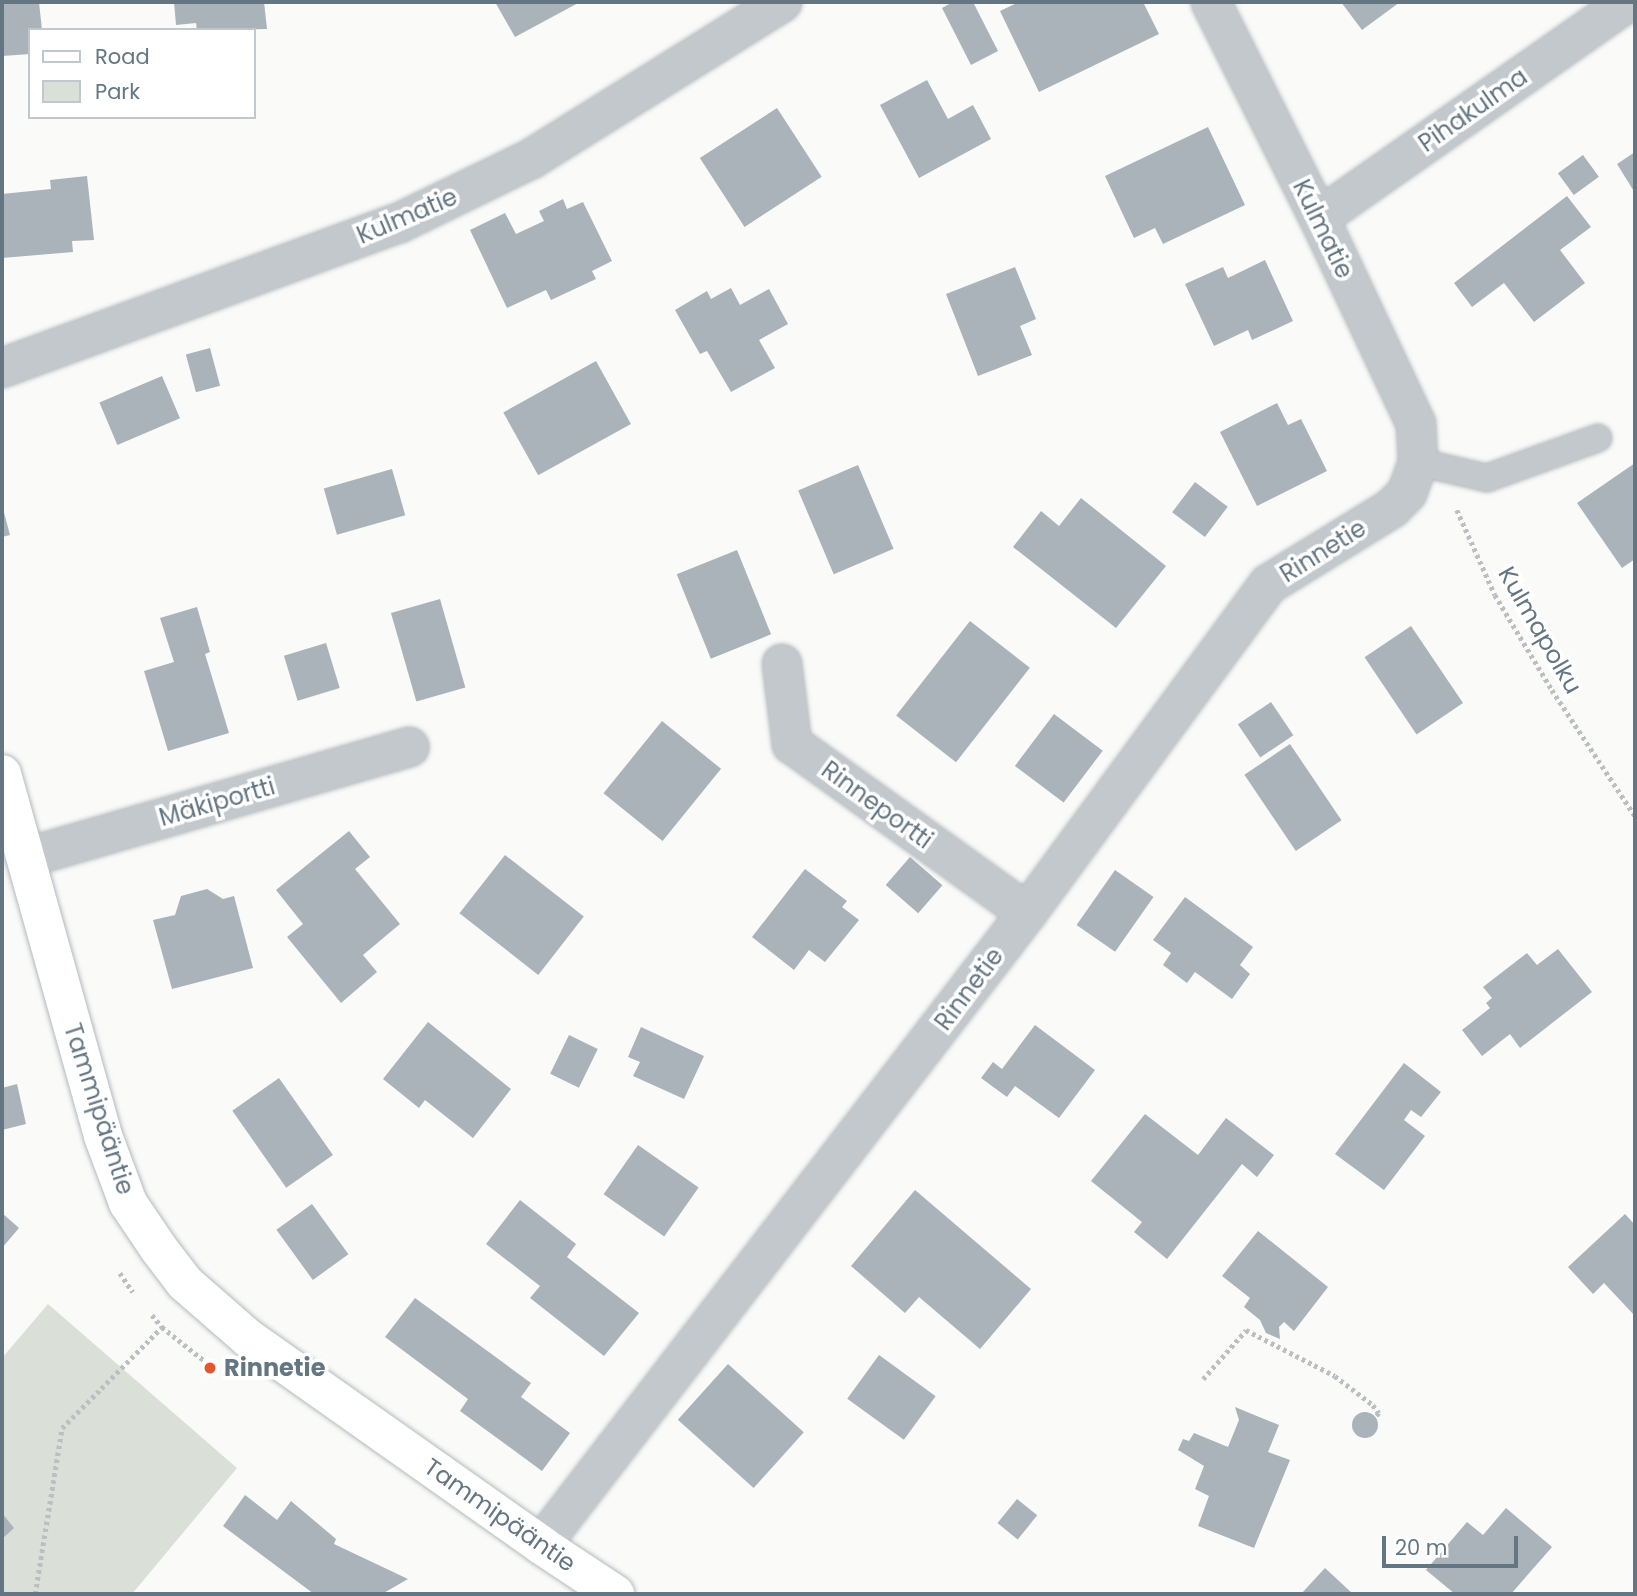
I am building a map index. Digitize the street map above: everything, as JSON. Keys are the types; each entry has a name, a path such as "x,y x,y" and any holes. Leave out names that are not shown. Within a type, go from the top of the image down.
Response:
{"street":[{"name":"Kulmatie","path":"2,369 399,223 531,159 782,2"},
{"name":"Kulmatie","path":"1210,2 1319,218 1416,424 1418,462"},
{"name":"Pihakulma","path":"1319,218 1627,2"},
{"name":"Rinnetie","path":"541,1545 1027,913 1269,584 1392,508 1407,493 1418,462"},
{"name":"Rinneportti","path":"782,664 792,744 1027,913"},
{"name":"Mäkiportti","path":"25,858 410,747"},
{"name":"Tammipääntie","path":"2,774 103,1136 128,1203 159,1249 185,1283 248,1338 541,1545 615,1594"}],"lane":[{"path":"1418,462 1487,478 1598,438"}],"path":[{"name":"Kulmapolku","path":"1418,462 1447,487 1495,594 1552,690 1635,816"},
{"path":"35,1594 62,1428 162,1327"},
{"path":"1203,1379 1246,1329 1335,1376 1373,1405 1379,1413 1375,1418"}],"green space":[{"path":"48,1304 237,1468 132,1594 2,1594 2,1358"}],"building":[{"path":"39,2 42,28 28,28 28,54 2,56 2,4"},
{"path":"174,2 264,2 267,29 197,28 196,23 176,25"},
{"path":"495,2 580,2 515,37"},
{"path":"953,2 973,2 998,51 971,65 942,8"},
{"path":"1019,2 1143,2 1159,34 1039,92 1000,11"},
{"path":"1341,2 1400,2 1362,30"},
{"path":"927,80 948,119 973,105 991,139 919,178 880,105"},
{"path":"777,108 822,177 745,227 700,158"},
{"path":"1208,127 1245,205 1163,244 1155,228 1134,238 1105,176"},
{"path":"1635,152 1635,193 1617,164"},
{"path":"1583,155 1599,177 1574,195 1558,173"},
{"path":"87,176 94,240 72,241 73,252 2,258 2,194 51,189 50,180"},
{"path":"1567,196 1591,227 1560,250 1585,283 1534,322 1504,283 1472,307 1454,283"},
{"path":"563,199 567,209 583,202 612,261 592,271 596,279 551,300 546,290 507,308 470,230 505,213 516,234 544,221 539,211"},
{"path":"1265,260 1293,321 1252,340 1248,330 1214,346 1185,284 1223,267 1228,278"},
{"path":"1015,267 1036,319 1020,326 1032,355 978,376 946,294"},
{"path":"731,288 740,305 769,289 788,324 759,340 775,368 731,392 707,351 700,354 675,310 707,291 711,299"},
{"path":"210,348 220,386 196,392 186,354"},
{"path":"596,361 631,424 538,475 503,412"},
{"path":"162,376 180,418 117,445 99,403"},
{"path":"1277,403 1288,425 1301,419 1327,471 1257,506 1220,432"},
{"path":"1635,463 1635,559 1622,568 1577,503"},
{"path":"858,465 894,549 834,574 798,490"},
{"path":"392,469 405,515 337,535 324,489"},
{"path":"1195,482 1228,507 1205,537 1172,512"},
{"path":"1081,498 1166,566 1116,628 1013,547 1041,511 1059,526"},
{"path":"2,505 10,535 2,537"},
{"path":"737,550 771,634 711,659 677,574"},
{"path":"440,599 465,687 416,701 391,613"},
{"path":"197,607 210,652 205,654 229,733 168,751 144,671 174,662 160,618"},
{"path":"970,621 1030,668 956,762 896,716"},
{"path":"1411,626 1463,703 1417,734 1365,657"},
{"path":"326,643 340,688 298,701 284,656"},
{"path":"1271,702 1293,735 1260,758 1238,724"},
{"path":"1054,714 1103,751 1064,803 1015,766"},
{"path":"662,721 721,769 663,841 603,793"},
{"path":"1290,744 1341,820 1296,851 1244,775"},
{"path":"349,831 370,857 355,869 400,924 363,955 377,972 341,1003 287,937 303,924 276,890"},
{"path":"505,855 584,917 538,975 459,913"},
{"path":"910,857 942,885 918,913 886,885"},
{"path":"805,869 847,901 842,907 859,920 825,962 809,950 794,970 752,937"},
{"path":"1115,870 1154,897 1115,952 1077,925"},
{"path":"207,889 223,899 234,896 253,968 172,989 153,920 175,915 181,896"},
{"path":"1185,897 1253,947 1240,965 1250,974 1232,999 1195,972 1187,983 1163,965 1171,953 1153,940"},
{"path":"1558,949 1592,992 1520,1048 1510,1034 1482,1056 1462,1030 1490,1008 1486,1003 1492,998 1483,987 1527,953 1537,965"},
{"path":"428,1022 511,1089 473,1138 425,1100 419,1108 383,1079"},
{"path":"1035,1025 1095,1070 1059,1118 1015,1086 1007,1097 981,1078 993,1062 1002,1069"},
{"path":"641,1027 704,1056 684,1099 633,1076 640,1062 628,1057"},
{"path":"569,1035 598,1049 579,1088 550,1074"},
{"path":"1404,1063 1441,1092 1421,1117 1411,1110 1404,1120 1425,1136 1384,1190 1335,1154"},
{"path":"279,1078 333,1155 286,1188 232,1111"},
{"path":"17,1084 26,1124 2,1130 2,1088"},
{"path":"1145,1114 1198,1155 1226,1118 1274,1155 1257,1177 1242,1164 1167,1259 1134,1232 1142,1222 1091,1181"},
{"path":"638,1145 699,1187 664,1237 604,1194"},
{"path":"915,1190 1031,1289 980,1349 919,1297 905,1313 851,1266"},
{"path":"520,1200 576,1244 567,1257 639,1313 604,1356 530,1298 540,1286 486,1244"},
{"path":"312,1204 348,1254 313,1280 276,1230"},
{"path":"2,1213 19,1228 2,1248"},
{"path":"1625,1214 1635,1225 1635,1316 1604,1283 1593,1294 1568,1267"},
{"path":"1258,1231 1328,1287 1294,1331 1284,1322 1279,1327 1280,1339 1266,1333 1260,1320 1244,1307 1250,1298 1222,1276"},
{"path":"415,1298 531,1383 521,1397 570,1433 542,1471 460,1411 468,1399 385,1337"},
{"path":"879,1355 936,1396 904,1440 847,1399"},
{"path":"728,1364 804,1432 754,1488 678,1420"},
{"path":"1235,1407 1279,1425 1268,1452 1290,1460 1254,1548 1198,1526 1209,1496 1195,1489 1204,1466 1178,1450 1183,1439 1189,1441 1194,1433 1228,1447 1239,1420"},
{"path":"1365,1412 1374,1416 1378,1425 1374,1434 1365,1438 1356,1434 1352,1425 1356,1416"},
{"path":"245,1495 277,1520 291,1501 336,1539 334,1544 408,1579 382,1594 314,1594 223,1526"},
{"path":"1017,1499 1037,1515 1018,1539 997,1523"},
{"path":"1506,1508 1552,1547 1511,1594 1455,1594 1426,1570 1467,1522 1483,1535"},
{"path":"2,1513 14,1528 2,1539"},
{"path":"1325,1568 1353,1594 1301,1594"}],"place":[{"name":"Rinnetie","path":"210,1368"}]}
